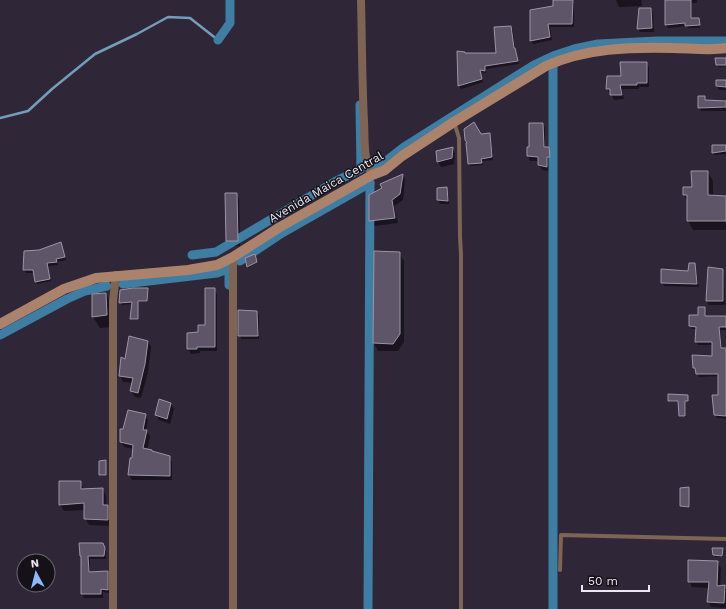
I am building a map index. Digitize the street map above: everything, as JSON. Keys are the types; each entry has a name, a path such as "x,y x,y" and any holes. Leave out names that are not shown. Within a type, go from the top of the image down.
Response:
{"street":[{"path":"361,0 363,103 366,157 367,166 372,175"},
{"name":"Avenida Maica Central","path":"0,324 64,289 96,278 204,268 217,265 233,257 280,227 372,175 385,170 402,156 454,122 558,60 610,49 645,47 726,48"},
{"path":"233,257 233,609"},
{"path":"113,609 113,301 116,275"}],"lane":[{"path":"454,122 459,138 461,254 461,609"},
{"path":"560,570 561,535 726,539"}],"building":[{"path":"553,0 573,0 572,24 548,24 550,37 530,41 530,10 553,6"},
{"path":"665,0 691,0 691,18 699,18 700,25 685,26 685,23 665,25"},
{"path":"639,8 651,8 652,28 637,29"},
{"path":"511,26 514,48 518,61 485,66 485,71 480,70 482,79 458,86 457,51 465,53 496,53 494,27"},
{"path":"715,58 726,58 726,65 716,65"},
{"path":"620,62 647,62 647,83 637,83 637,85 620,85 622,95 610,95 610,89 606,89 607,76 621,76"},
{"path":"716,80 726,80 726,87 716,86"},
{"path":"698,96 705,96 705,100 726,101 726,107 698,108"},
{"path":"474,122 481,134 490,133 492,157 481,159 482,163 468,164 467,143 465,140 464,129"},
{"path":"529,123 543,123 544,147 549,147 550,157 547,157 547,167 538,165 538,157 527,156 527,147 529,147"},
{"path":"712,145 726,145 726,151 712,153"},
{"path":"453,147 452,158 437,162 436,151"},
{"path":"691,171 708,171 708,195 726,196 726,221 687,221 687,195 683,195 683,187 692,187"},
{"path":"403,174 400,194 392,200 395,218 369,221 369,195 382,188 380,184"},
{"path":"447,187 448,201 437,200 437,188"},
{"path":"225,193 237,193 238,241 226,241"},
{"path":"61,242 65,257 56,259 57,262 47,263 50,279 35,282 33,270 23,270 24,251 39,250"},
{"path":"374,251 400,252 400,334 393,344 373,343"},
{"path":"255,254 257,262 247,267 245,258"},
{"path":"689,263 695,263 697,284 661,283 661,269 688,271"},
{"path":"708,267 723,269 723,301 706,301"},
{"path":"148,288 147,301 138,301 138,319 130,319 132,302 119,303 120,290"},
{"path":"205,288 215,288 215,347 197,347 197,349 187,349 187,333 198,332 198,325 205,325"},
{"path":"106,293 107,315 92,317 92,294"},
{"path":"698,307 705,307 705,316 726,316 726,327 719,327 721,348 726,348 726,416 714,415 712,395 718,395 718,374 696,374 695,368 693,368 692,355 712,356 712,342 695,342 696,327 689,326 689,315 698,315"},
{"path":"238,310 257,311 258,336 238,336"},
{"path":"129,336 148,341 145,364 138,393 130,391 133,378 119,376 121,357 125,359"},
{"path":"668,394 688,395 688,401 685,401 685,416 679,416 678,401 668,401"},
{"path":"159,399 171,403 167,419 155,415"},
{"path":"128,410 146,414 143,430 147,430 143,448 170,456 170,476 128,475 133,445 120,442 120,429 123,429"},
{"path":"106,460 106,475 99,475 99,461"},
{"path":"59,481 81,481 81,489 103,488 103,505 108,505 108,520 84,519 84,503 59,505"},
{"path":"689,487 689,507 680,506 680,488"},
{"path":"79,543 103,543 105,548 104,556 88,556 89,572 108,571 108,590 101,589 101,594 81,594 81,556"},
{"path":"712,548 723,548 722,556 713,555"},
{"path":"688,560 718,561 717,586 725,585 724,603 707,602 709,582 688,582"}],"waterway":[{"path":"218,40 230,23 230,0"},
{"path":"0,118 28,111 52,89 95,54 168,17 190,18 218,40"},
{"path":"377,168 404,147 534,65 553,56 574,49 598,44 657,41 726,41"},
{"path":"553,67 553,609"},
{"path":"192,255 216,252 336,181 361,169 360,105"},
{"path":"240,261 282,233 370,183"},
{"path":"368,609 370,183"},
{"path":"227,269 229,275 229,285"},
{"path":"123,284 217,273 228,269"},
{"path":"0,335 67,299 85,291 107,286"}]}
